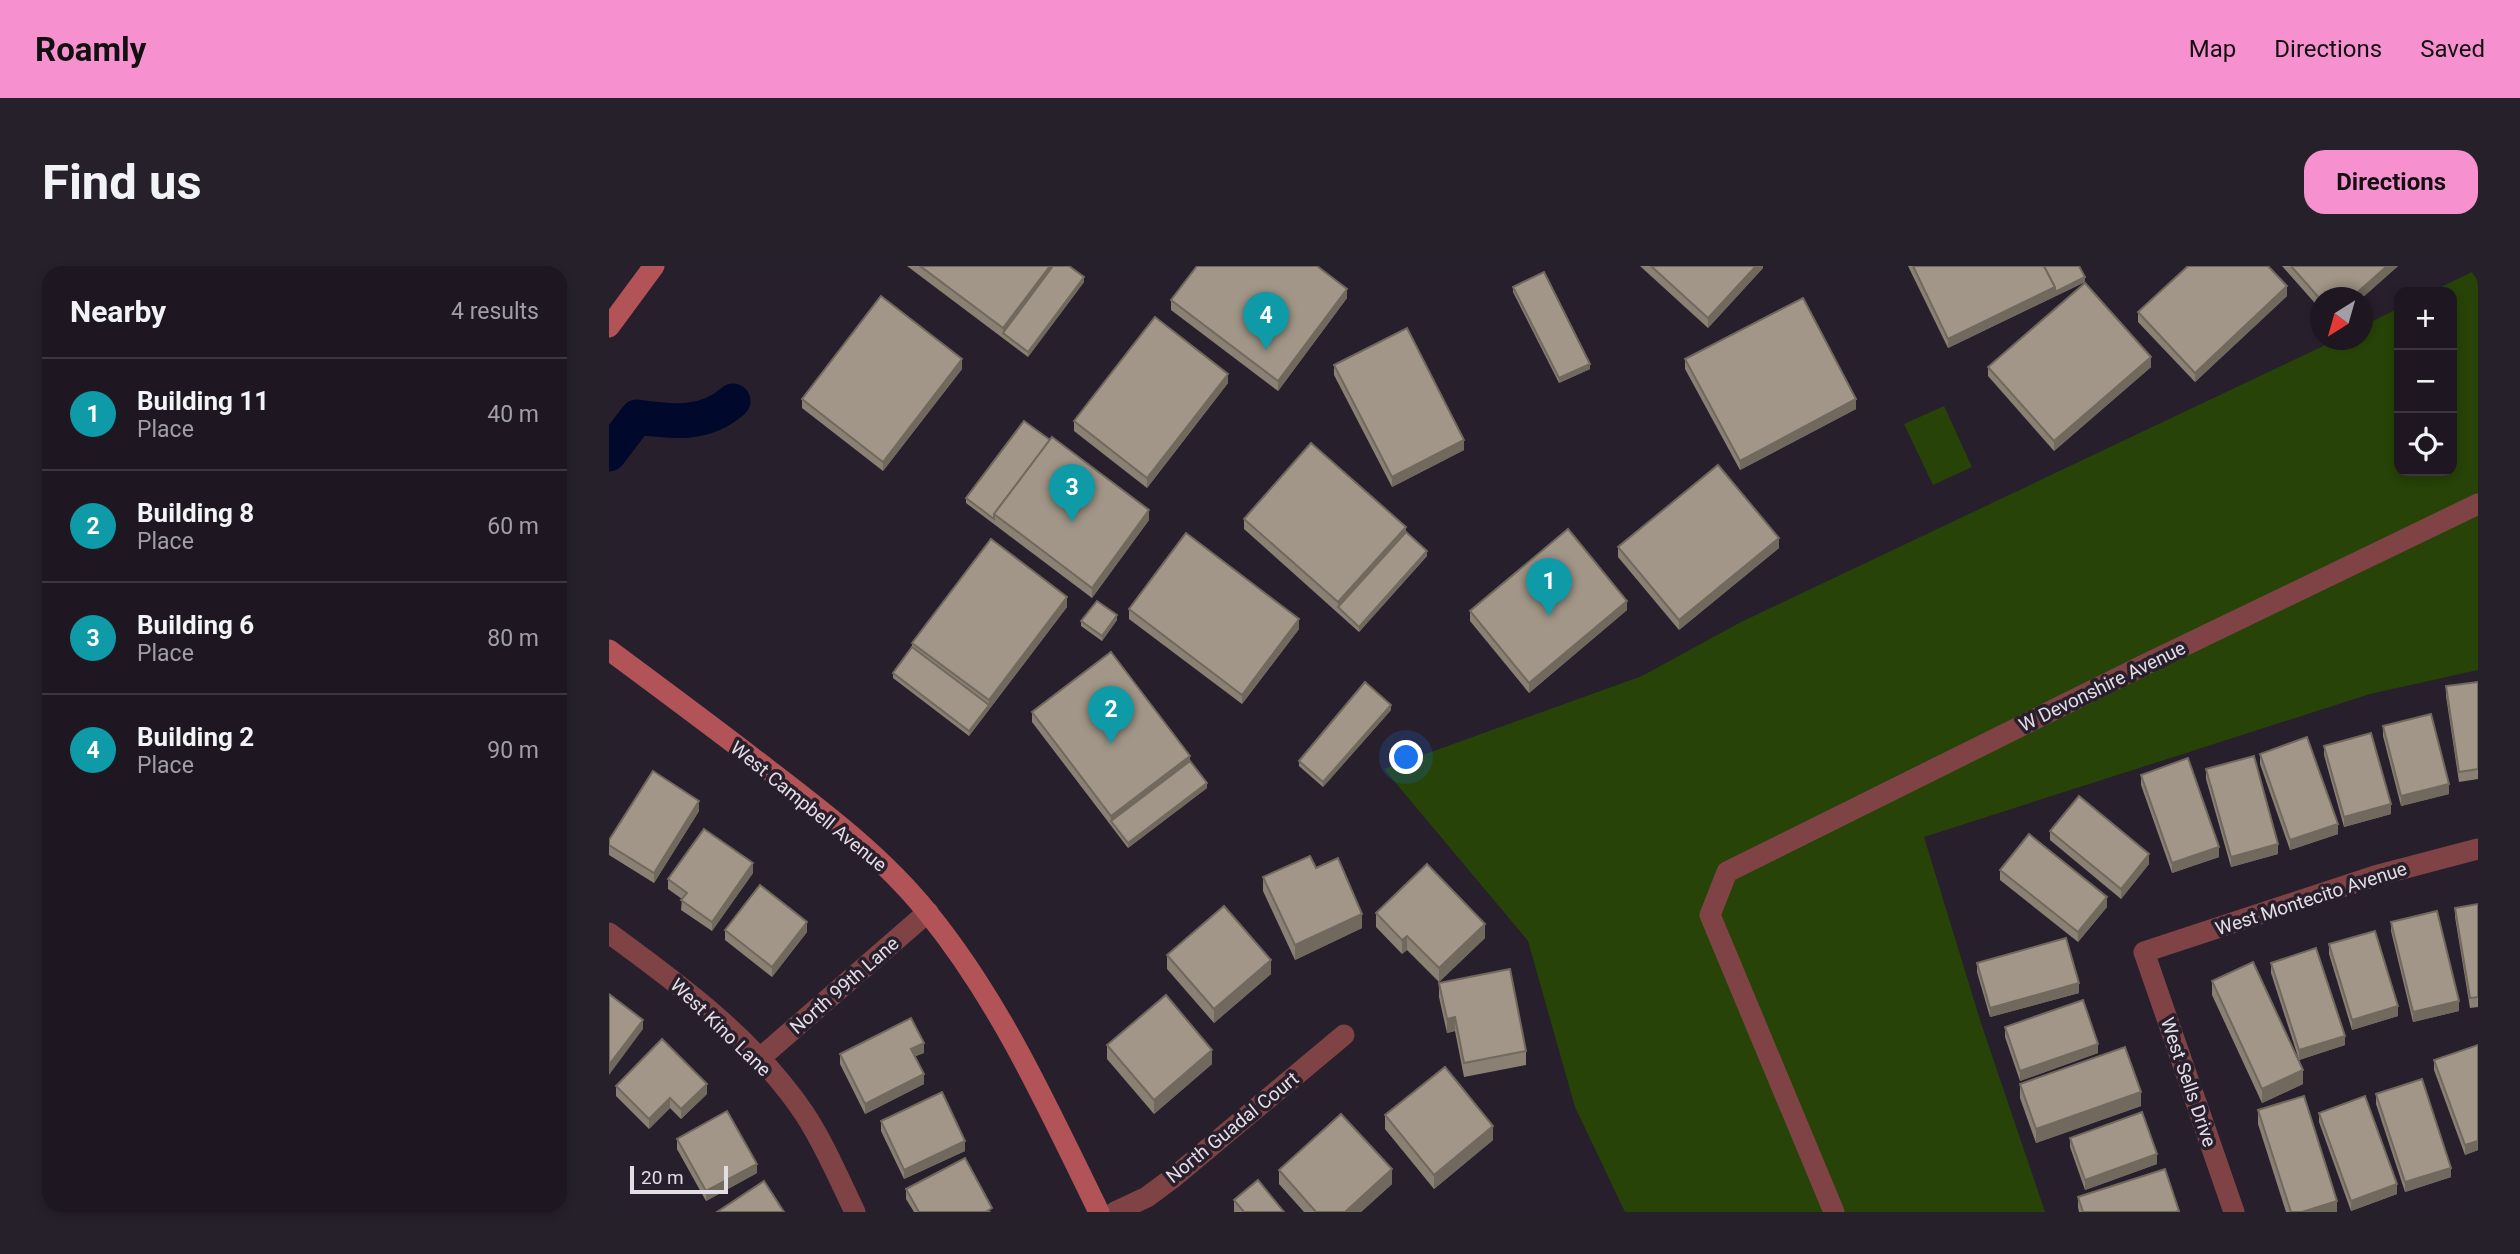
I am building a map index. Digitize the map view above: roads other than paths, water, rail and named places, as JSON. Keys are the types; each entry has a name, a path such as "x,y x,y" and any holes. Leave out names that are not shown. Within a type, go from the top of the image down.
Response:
{"street":[{"path":"609,327 655,266"},
{"name":"W Devonshire Avenue","path":"1834,1212 1710,915 1727,872 2144,665 2478,504"},
{"name":"West Campbell Avenue","path":"609,650 831,819 882,863 928,912 981,985 1011,1034 1099,1212"},
{"name":"West Montecito Avenue","path":"2144,952 2375,876 2478,849"},
{"name":"North 99th Lane","path":"759,1059 928,912"},
{"name":"West Kino Lane","path":"609,933 666,974 759,1059 803,1112 855,1212"},
{"name":"West Sells Drive","path":"2144,952 2234,1212"},
{"name":"North Guadal Court","path":"1115,1212 1147,1197 1174,1177 1344,1035"}],"waterway":[{"path":"609,454 637,417 688,420 711,415 733,401"}],"place":[{"name":"Building 2","path":"1266,350"},
{"name":"Building 6","path":"1072,522"},
{"name":"Building 11","path":"1549,616"},
{"name":"Building 8","path":"1111,744"}]}
